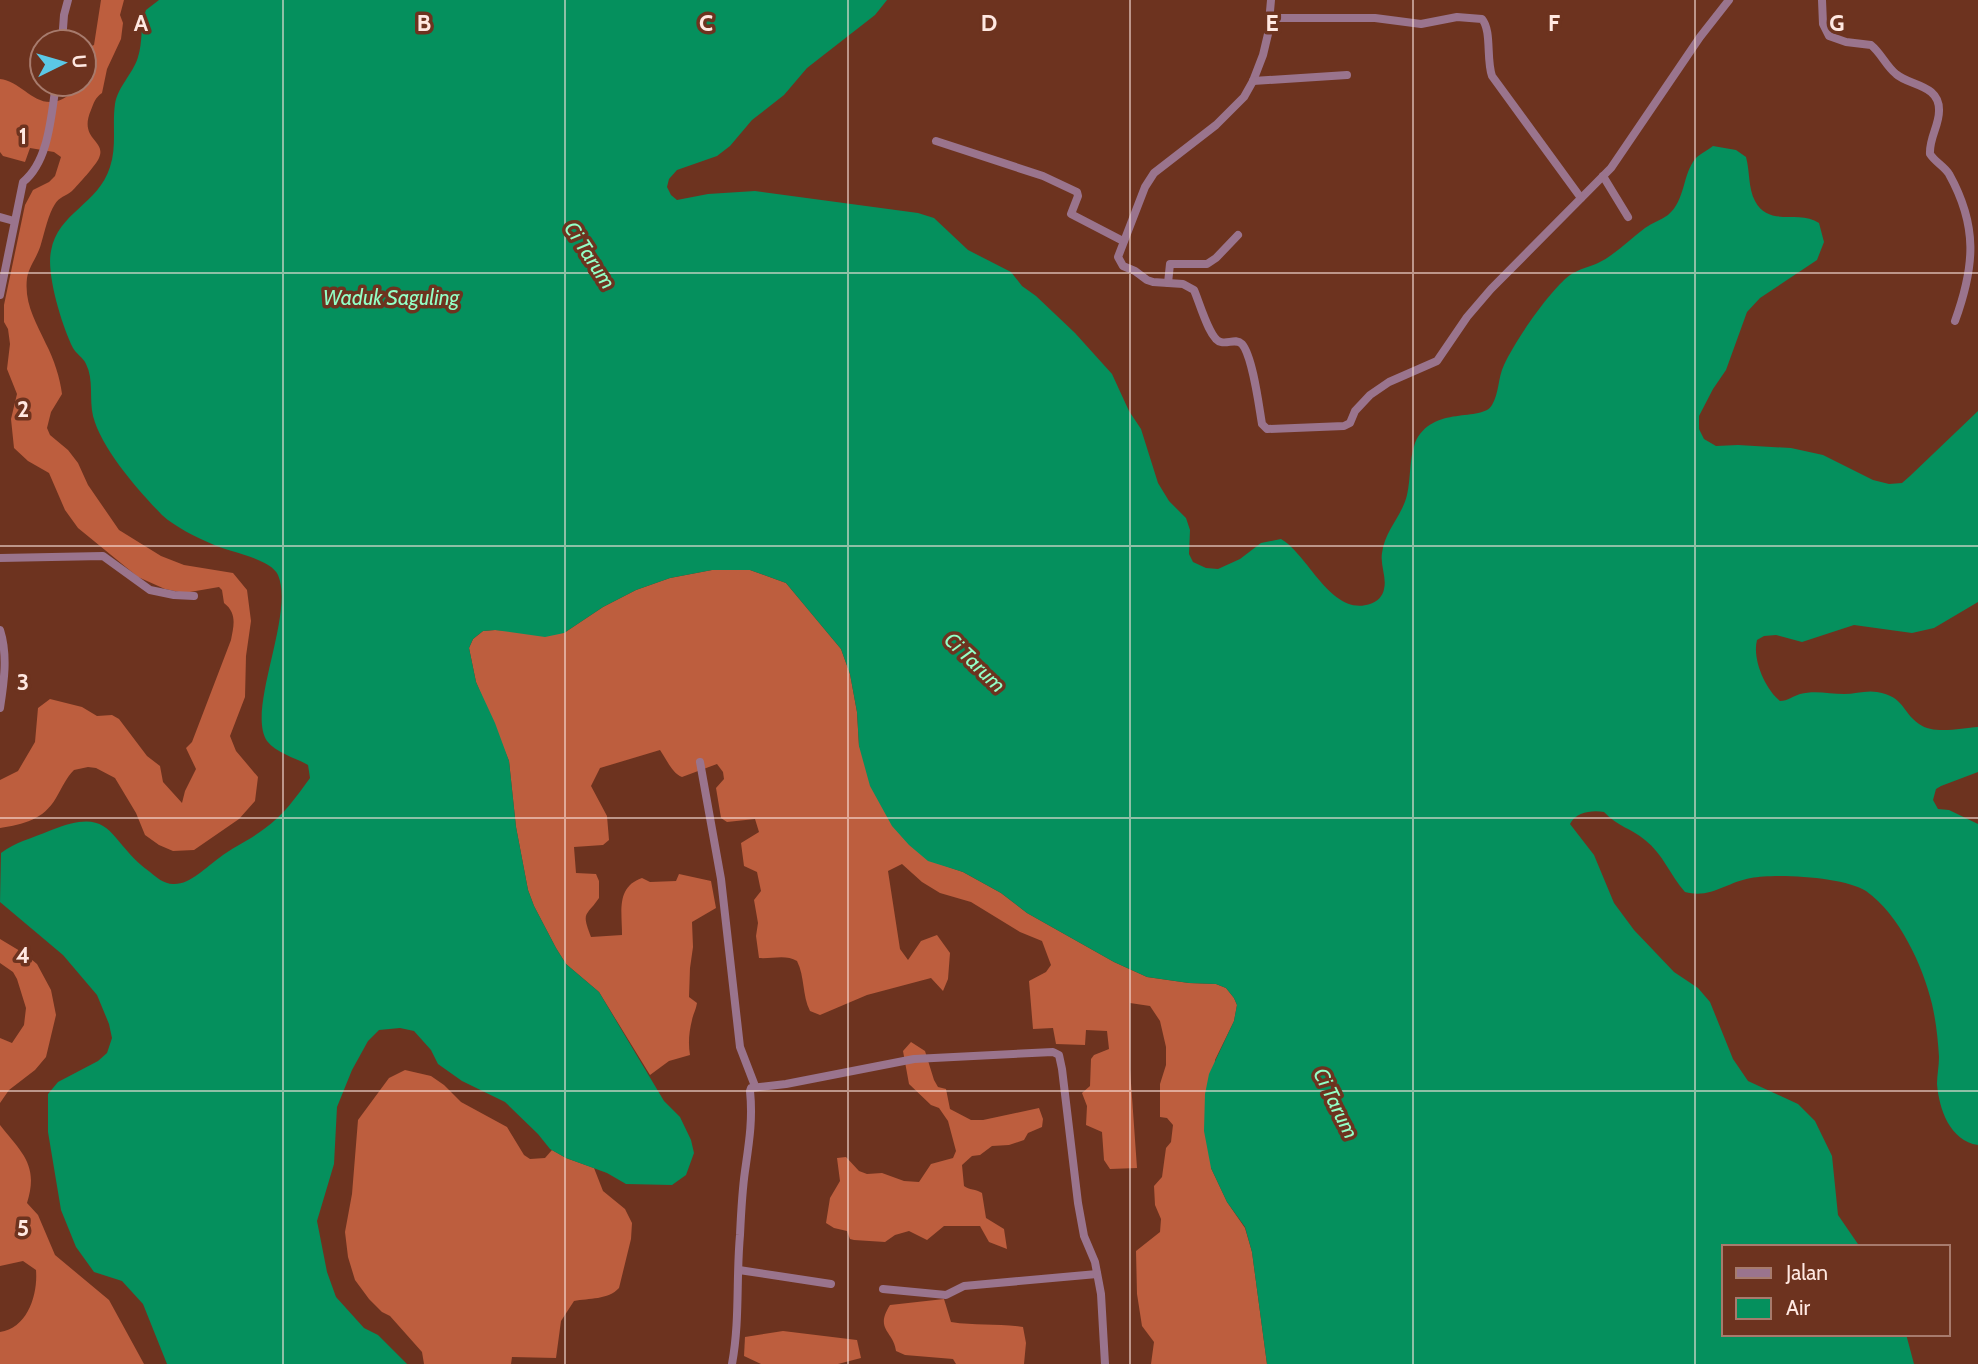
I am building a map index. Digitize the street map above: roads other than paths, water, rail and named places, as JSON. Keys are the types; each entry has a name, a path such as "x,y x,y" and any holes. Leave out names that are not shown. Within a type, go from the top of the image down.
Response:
{"street":[{"path":"63,28 68,0"},
{"path":"1271,0 1264,55 1244,97 1224,117 1154,173 1145,187 1118,257 1123,266 1153,282 1183,284 1194,290 1215,340 1242,343 1250,363 1264,428 1344,426 1350,423 1361,404 1376,391 1437,360 1467,317 1491,289 1603,176 1729,0"},
{"path":"1822,0 1823,24 1829,36 1846,42 1871,45 1898,76 1916,82 1936,97 1939,110 1930,154 1950,175 1975,232 1973,253 1955,321"},
{"path":"1270,18 1375,18 1421,24 1457,17 1482,19 1488,32 1488,65 1492,76 1581,198"},
{"path":"1253,81 1347,75"},
{"path":"0,295 23,182 35,172 48,134 54,98"},
{"path":"936,141 1044,176 1077,192 1078,198 1070,210 1071,214 1123,241"},
{"path":"1603,176 1628,217"},
{"path":"0,217 14,221"},
{"path":"1168,283 1170,264 1207,264 1237,235"},
{"path":"0,558 103,556 150,590 194,596"},
{"path":"0,630 5,676 0,708"},
{"path":"699,762 720,878 740,1046 755,1086"},
{"path":"732,1364 744,1174 752,1114 750,1091 755,1086 786,1084 914,1059 1056,1052 1062,1069 1083,1232 1097,1274 1105,1338 1105,1364"},
{"path":"739,1270 831,1284"},
{"path":"883,1289 946,1295 964,1286 1097,1274"}],"water":[{"name":"Waduk Saguling","path":"159,0 887,0 875,15 807,68 784,95 752,120 730,146 717,156 677,170 669,179 667,187 671,195 677,200 708,194 755,191 918,213 934,218 968,250 1011,272 1022,286 1075,333 1112,374 1129,411 1141,429 1158,483 1169,501 1186,518 1190,530 1189,554 1193,562 1206,568 1218,569 1240,559 1261,543 1281,539 1301,557 1332,593 1356,606 1373,603 1383,592 1384,545 1405,503 1413,449 1423,431 1433,423 1478,413 1492,405 1509,355 1552,292 1570,275 1604,260 1645,228 1668,215 1678,202 1688,172 1698,156 1713,146 1736,150 1746,157 1751,191 1761,209 1776,216 1803,217 1819,223 1824,242 1817,260 1760,298 1747,312 1726,370 1699,416 1699,429 1704,439 1716,446 1791,448 1823,455 1873,480 1889,484 1902,483 1978,411 1978,602 1934,628 1912,633 1854,625 1802,642 1776,635 1764,636 1757,640 1756,656 1769,689 1780,701 1811,692 1877,692 1893,697 1913,719 1925,727 1948,730 1978,727 1978,772 1936,789 1933,800 1938,809 1949,810 1978,824 1978,1145 1968,1142 1953,1131 1943,1113 1937,1084 1939,1057 1936,1024 1923,974 1899,927 1866,891 1827,879 1777,876 1742,880 1703,893 1685,892 1651,846 1604,812 1585,813 1570,824 1594,855 1614,903 1634,930 1674,972 1698,988 1710,1002 1733,1059 1748,1081 1798,1104 1815,1121 1832,1156 1838,1215 1859,1245 1722,1245 1722,1336 1907,1336 1914,1364 1267,1364 1252,1252 1245,1227 1227,1202 1211,1168 1204,1131 1205,1094 1209,1074 1234,1021 1237,1005 1234,998 1226,988 1216,984 1147,977 1114,962 1027,913 1001,893 963,872 928,861 892,826 870,786 859,746 857,712 850,674 841,649 786,583 750,570 712,570 670,578 636,590 603,607 564,633 545,637 495,630 483,631 473,639 469,648 476,682 509,761 516,827 528,890 534,906 566,964 599,992 664,1101 680,1117 694,1153 686,1175 672,1185 626,1184 607,1173 566,1158 550,1149 505,1102 462,1081 438,1064 431,1050 414,1031 400,1028 379,1030 368,1041 352,1070 337,1107 334,1164 317,1221 327,1272 336,1297 364,1328 378,1335 407,1364 167,1364 143,1304 122,1281 94,1272 76,1247 61,1210 48,1132 48,1094 58,1082 98,1061 107,1053 112,1038 109,1024 97,995 63,955 0,902 1,853 49,831 86,822 108,829 136,860 160,880 173,884 186,882 271,824 310,778 308,765 271,745 262,727 262,707 280,613 282,592 278,575 267,564 212,544 173,524 132,482 112,456 98,429 93,416 88,370 69,338 53,286 50,261 55,238 61,227 97,191 110,167 115,104 138,57 146,10"}],"water label":[{"name":"Ci Tarum","path":"590,255"},
{"name":"Ci Tarum","path":"975,662"},
{"name":"Ci Tarum","path":"1336,1103"}]}
